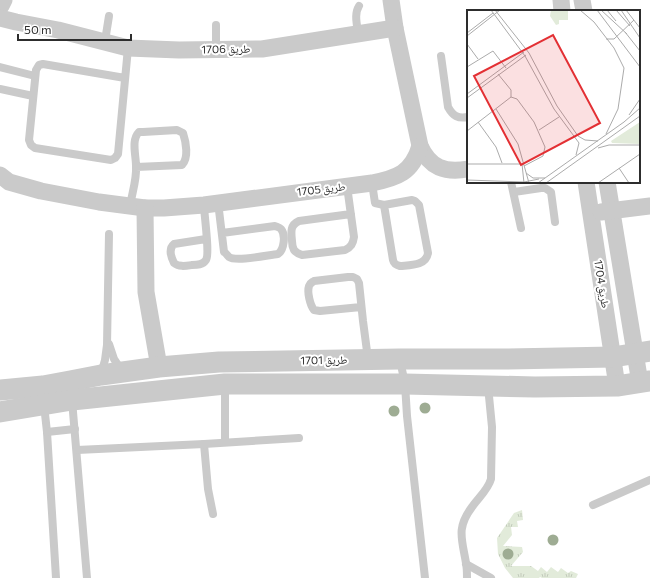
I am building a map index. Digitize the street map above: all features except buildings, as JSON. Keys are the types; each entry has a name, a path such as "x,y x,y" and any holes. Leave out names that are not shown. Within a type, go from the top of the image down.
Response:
{"street":[{"path":"391,0 395,28 420,146 423,153 434,165 441,168 455,171 467,169"},
{"path":"561,0 562,10"},
{"path":"582,0 584,10"},
{"name":"طريق 1706","path":"1,8 16,22 58,30 128,48 179,50 262,48 395,28"},
{"name":"طريق 1705","path":"0,175 9,182 41,191 138,207 164,208 389,180 403,173 409,167 414,161 420,146"},
{"name":"طريق 1704","path":"586,183 617,386"},
{"name":"طريق 1704","path":"607,183 611,211 643,352 645,382"},
{"path":"591,213 650,206"},
{"path":"138,207 146,292 159,367"},
{"name":"طريق 1701","path":"71,391 101,375 159,367 219,362 368,359 505,359 613,356 643,352"},
{"name":"طريق 1701","path":"0,412 43,395 71,391 225,384 405,384 535,387 617,386 645,382"},
{"name":"طريق 1701","path":"0,390 43,395"}],"lane":[{"path":"358,33 356,15 359,6"},
{"path":"105,41 108,16"},
{"path":"216,25 216,49"},
{"path":"125,78 43,64 38,65 35,76 29,140 31,145 35,148 111,160 115,158 118,154 128,48"},
{"path":"441,56 448,107 451,113 456,116 461,118 467,117"},
{"path":"0,67 35,76"},
{"path":"0,89 33,96"},
{"path":"136,167 182,165 185,163 187,157 183,133 177,130 139,132 136,135 134,139 138,207"},
{"path":"372,183 375,203 384,205 412,200 419,205 428,253 428,257 423,262 400,266 394,263 384,205"},
{"path":"511,183 521,228"},
{"path":"347,186 351,214 354,237 353,243 350,247 345,250 302,255 297,254 294,251 291,232 295,223 299,221 351,214"},
{"path":"514,192 541,188 551,192 555,222"},
{"path":"211,203 222,233 224,252 228,257 240,259 278,254 284,245 281,229 275,226 222,233"},
{"path":"206,240 174,244 171,250 174,263 180,266 200,264 206,260 206,240 211,203"},
{"path":"101,375 105,360 108,337 109,234"},
{"path":"361,307 320,311 314,310 311,307 308,291 309,286 314,281 354,277 357,279 359,283 368,359"},
{"path":"108,337 111,352 122,372"},
{"path":"400,359 405,384 425,578"},
{"path":"225,384 225,442"},
{"path":"468,578 461,537 462,528 468,512 488,486 491,479 492,428 495,416 488,386"},
{"path":"71,391 87,578"},
{"path":"43,395 47,432 56,578"},
{"path":"47,432 75,429"},
{"path":"77,450 299,438"},
{"path":"204,444 208,489 214,514"},
{"path":"593,505 650,480"},
{"path":"466,564 490,578"}],"green space":[{"path":"522,510 523,520 517,521 518,527 511,527 512,535 503,546 522,547 523,552 511,566 531,566 538,571 541,567 547,572 551,567 558,572 561,568 568,573 571,571 578,574 576,578 513,578 505,568 498,554 497,538 514,513"}]}
